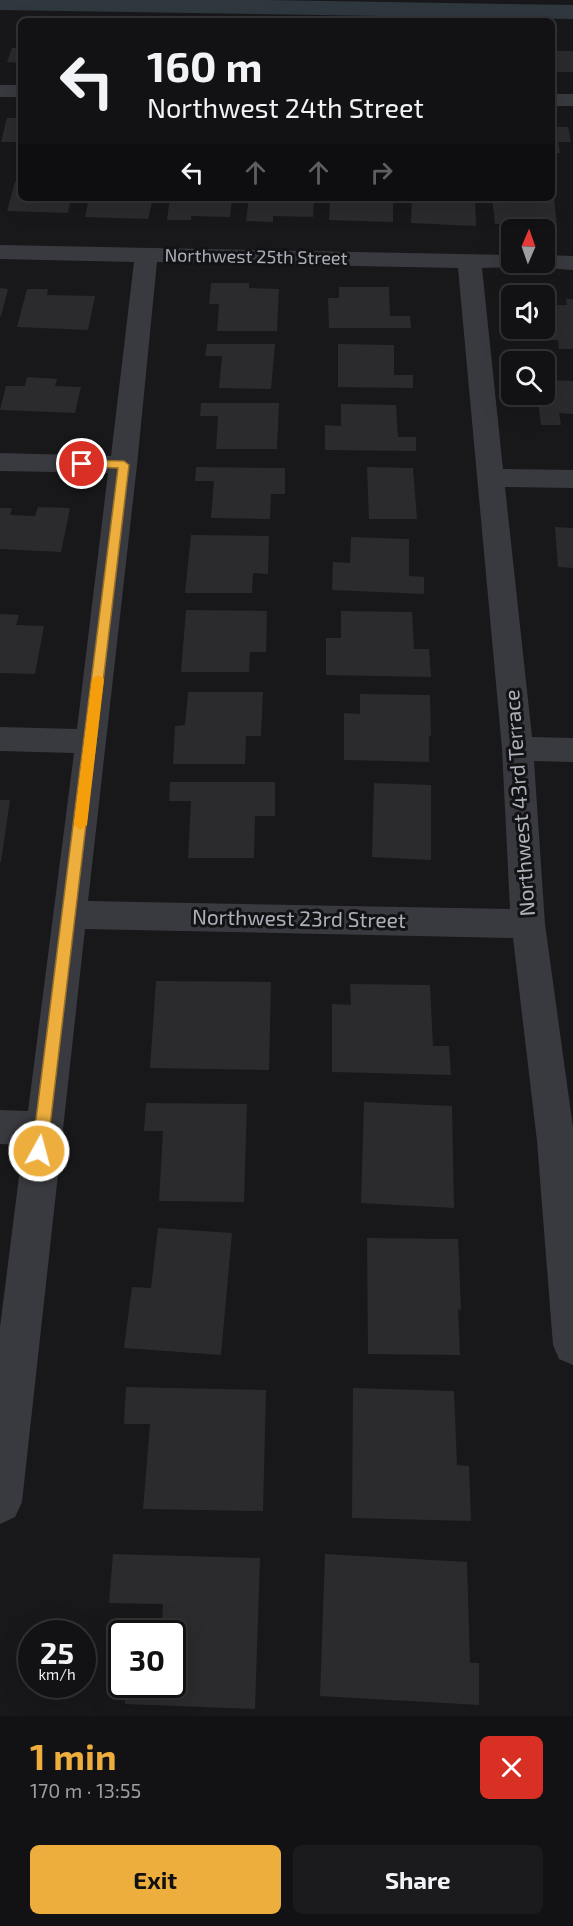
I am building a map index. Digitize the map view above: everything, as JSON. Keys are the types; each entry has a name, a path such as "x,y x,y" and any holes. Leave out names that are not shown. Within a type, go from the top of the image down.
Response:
{"street":[{"path":"0,91 18,91"},
{"path":"555,100 573,100"},
{"name":"Northwest 25th Street","path":"0,252 501,262"},
{"path":"0,1502 42,1128 124,465 146,255"},
{"name":"Northwest 43rd Terrace","path":"469,261 518,749 528,924 565,1141 573,1345"},
{"path":"555,262 573,263"},
{"path":"0,462 124,465"},
{"path":"489,478 573,479"},
{"path":"0,739 90,741"},
{"path":"518,749 573,750"},
{"name":"Northwest 23rd Street","path":"70,915 528,924"},
{"path":"0,1127 42,1128"}],"building":[{"path":"12,48 18,48 18,63 7,62"},
{"path":"555,51 573,51 573,72 555,72"},
{"path":"7,118 18,118 18,142 1,142"},
{"path":"555,127 568,127 571,142 558,142 560,153 555,153"},
{"path":"15,182 18,182 18,201 70,201 68,213 7,211"},
{"path":"88,201 152,201 148,219 85,217"},
{"path":"170,201 232,201 230,217 191,216 191,220 167,220"},
{"path":"249,201 314,201 313,217 273,216 273,222 246,221"},
{"path":"330,201 393,201 393,222 329,220"},
{"path":"412,201 475,201 476,226 411,223"},
{"path":"492,201 554,201 557,225 555,225 555,219 501,219 501,224 495,224"},
{"path":"211,283 249,283 249,288 279,289 277,331 217,331 219,304 209,304"},
{"path":"339,287 389,287 390,316 410,316 411,328 329,328 328,298 339,298"},
{"path":"0,288 8,289 1,316 0,316"},
{"path":"27,289 48,289 47,295 95,296 88,330 17,327"},
{"path":"566,299 573,299 573,349 559,349 558,340 528,340 555,339 555,305 567,305"},
{"path":"207,344 275,344 271,389 219,388 222,356 205,356"},
{"path":"338,344 394,345 394,375 413,375 413,388 338,387"},
{"path":"27,377 57,379 55,386 81,387 75,413 0,410 6,386 25,386"},
{"path":"555,380 573,381 573,414 559,413 561,425 541,425 538,405 555,405"},
{"path":"201,403 279,403 277,449 216,449 218,416 200,416"},
{"path":"341,404 396,405 398,437 416,437 416,451 325,450 325,425 341,426"},
{"path":"196,467 285,468 285,494 271,494 270,519 211,518 214,481 195,481"},
{"path":"367,467 413,468 417,519 369,519"},
{"path":"38,507 70,508 61,552 0,549 0,508 12,508 10,515 35,516"},
{"path":"555,527 573,528 573,568 558,567"},
{"path":"191,535 269,536 268,574 253,573 252,593 185,593"},
{"path":"351,537 409,539 409,576 424,577 424,594 332,590 333,562 350,563"},
{"path":"186,610 267,611 266,652 250,652 249,672 181,672"},
{"path":"341,611 412,612 414,649 429,649 431,677 326,675 326,638 341,638"},
{"path":"0,614 19,615 16,625 44,626 35,674 0,673"},
{"path":"188,692 263,692 261,736 246,736 245,764 173,764 175,726 185,725"},
{"path":"360,694 430,695 429,762 344,760 344,713 360,714"},
{"path":"170,782 275,782 275,816 255,816 254,858 188,858 191,801 169,801"},
{"path":"374,783 431,785 431,860 372,857"},
{"path":"0,800 10,800 1,862 0,862"},
{"path":"156,981 271,982 269,1070 150,1068"},
{"path":"350,984 430,985 433,1046 449,1046 451,1075 332,1072 332,1004 351,1005"},
{"path":"364,1102 452,1106 454,1208 361,1203"},
{"path":"146,1103 247,1104 244,1202 159,1201 163,1131 144,1131"},
{"path":"158,1228 232,1233 221,1355 124,1348 132,1287 151,1288"},
{"path":"367,1238 458,1239 460,1355 368,1354"},
{"path":"126,1387 266,1390 263,1511 143,1509 150,1424 124,1424"},
{"path":"353,1388 454,1391 457,1465 469,1466 471,1521 352,1518"},
{"path":"113,1554 260,1558 255,1709 125,1704 125,1698 186,1698 186,1620 162,1620 163,1604 109,1603"},
{"path":"325,1554 467,1562 470,1663 479,1663 479,1705 320,1696"}],"waterway":[{"path":"0,3 573,12"}],"slow traffic":[{"path":"80,825 98,679"}],"route":[{"path":"39,1151 124,465 82,464"}]}
